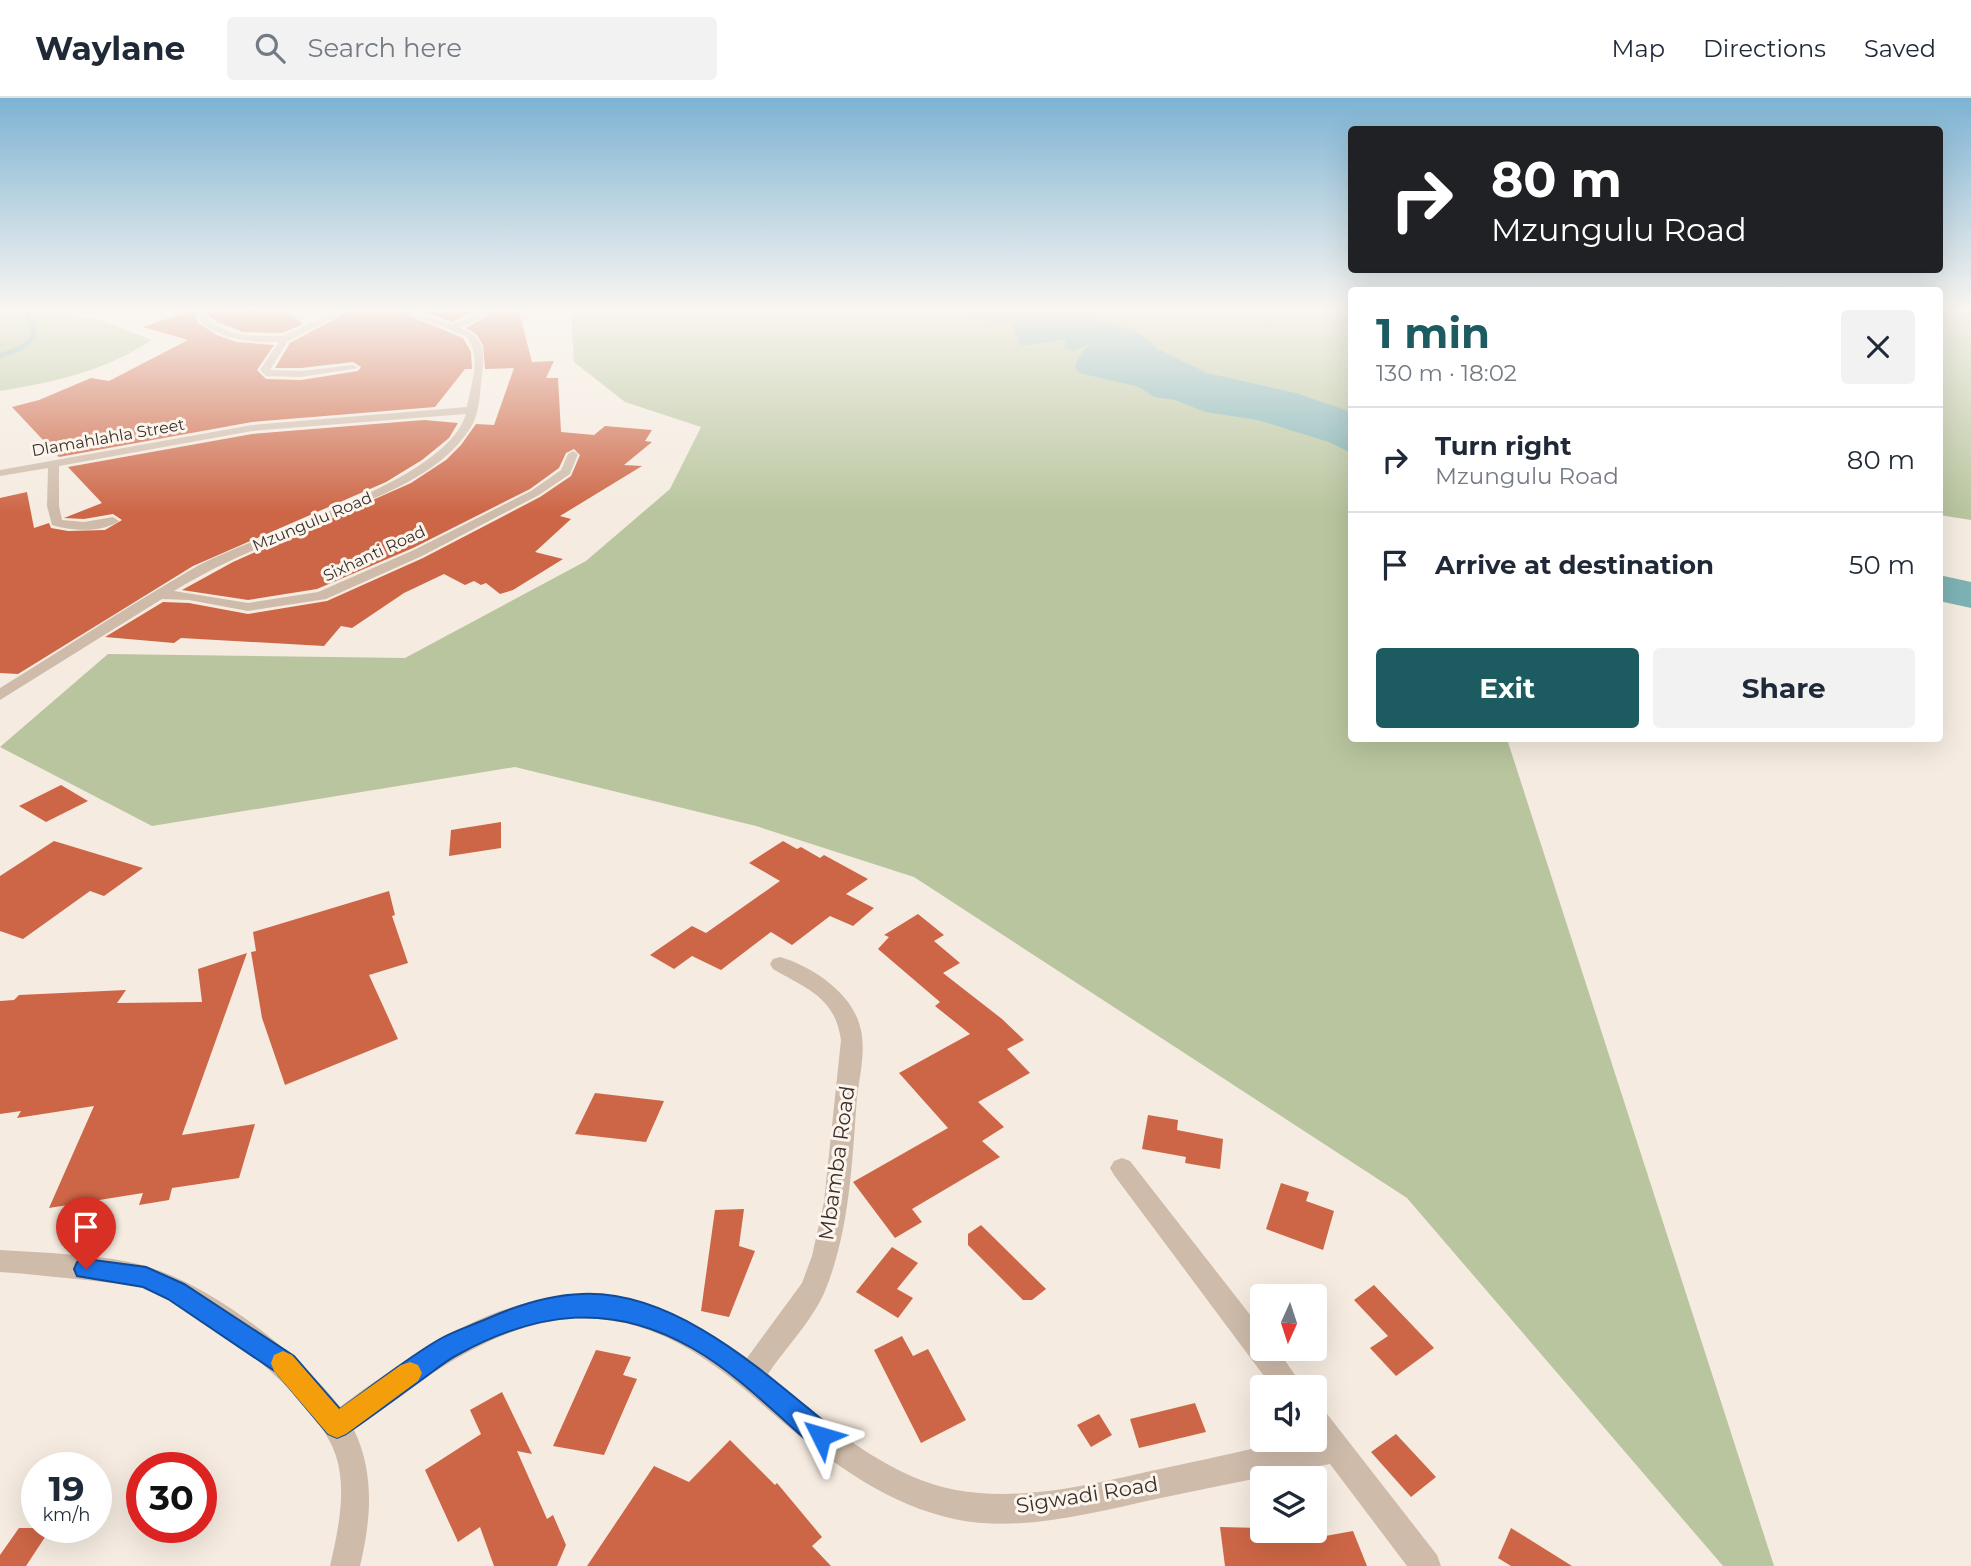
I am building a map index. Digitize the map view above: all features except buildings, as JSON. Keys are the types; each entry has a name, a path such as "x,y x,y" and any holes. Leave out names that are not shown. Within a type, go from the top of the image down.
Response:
{"street":[{"name":"Mzungulu Road","path":"0,695 226,557 404,480 450,447 468,424 476,377"},
{"name":"Dlamahlahla Street","path":"0,473 253,428 472,410"},
{"name":"Sixhanti Road","path":"160,595 189,596 248,607 321,596 396,563 535,494 566,472 573,454"},
{"path":"54,463 55,522 82,526 113,520"},
{"name":"Mbamba Road","path":"750,1376 813,1289 824,1256 836,1202 852,1040 847,1011 835,998 780,964"},
{"path":"1122,1168 1280,1375"},
{"path":"0,1261 146,1278 176,1291 285,1364 337,1426 349,1451 355,1491 351,1541 345,1566"},
{"name":"Sigwadi Road","path":"337,1426 450,1346 521,1315 582,1305 621,1309 661,1321 701,1341 750,1376 821,1436 871,1470 925,1496 971,1507 1026,1509 1336,1448"},
{"path":"1327,1437 1426,1566"}],"green space":[{"path":"0,377 69,377 41,384 0,391"},
{"path":"592,377 1348,377 1348,742 1508,742 1774,1566 1723,1566 1407,1198 914,877 756,826 515,767 152,826 0,747 108,654 405,658 586,561 670,489 701,427 625,402"},
{"path":"1943,377 1971,377 1971,520 1943,516"}],"water":[{"path":"1094,377 1223,377 1296,393 1348,411 1348,452 1329,442 1258,420 1205,412 1175,400 1154,397 1139,387"}],"waterway":[{"path":"1943,589 1971,595"}],"slow traffic":[{"path":"283,1363 337,1426 410,1373"}],"route":[{"path":"86,1269 146,1278 176,1291 285,1364 337,1426 450,1346 521,1315 582,1305 621,1309 661,1321 701,1341 750,1376 821,1436"}]}
